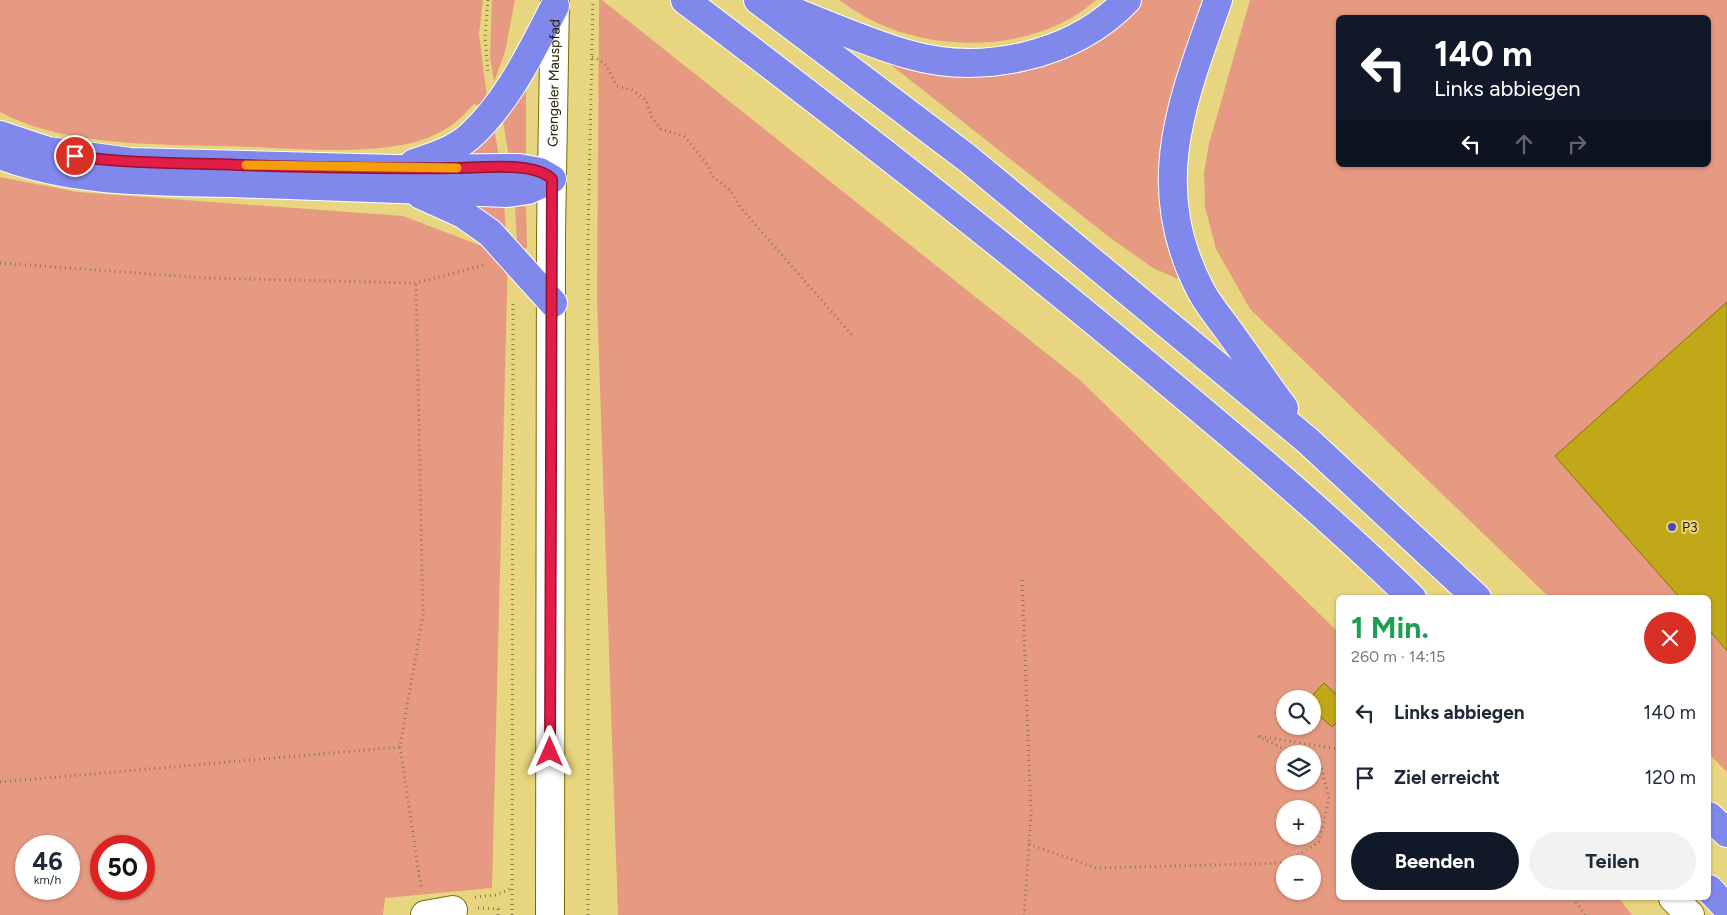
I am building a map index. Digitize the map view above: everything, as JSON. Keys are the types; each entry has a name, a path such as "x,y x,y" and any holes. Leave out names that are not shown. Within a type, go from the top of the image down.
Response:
{"highway":[{"path":"685,0 1058,291 1200,409 1389,575 1409,595"},
{"path":"758,0 967,158 1307,440 1474,595"},
{"path":"765,0 908,55 954,62 980,63 1029,56 1078,37 1128,0"},
{"path":"1218,0 1181,110 1172,159 1174,204 1183,251 1202,292 1307,440"},
{"path":"402,179 469,137 518,77 555,3"},
{"path":"0,135 48,151 130,162 402,179 508,193 528,190 552,179"},
{"path":"0,155 30,166 76,176 141,180 402,179 463,214 490,233 552,303"},
{"path":"1711,818 1727,834"},
{"path":"1711,891 1727,908"}],"main road":[{"name":"Grengeler Mauspfad","path":"550,915 552,179 555,3"},
{"path":"1673,900 1678,915"},
{"path":"1674,900 1690,915"},
{"path":"425,915 453,910"}],"path":[{"path":"488,0 486,58 495,107"},
{"path":"588,915 588,237 593,0"},
{"path":"592,57 602,60 608,66 617,86 632,90 646,100 652,118 661,129 684,136 707,164 712,176 730,190 740,207 852,336"},
{"path":"0,263 205,278 416,283 513,257 512,915"},
{"path":"416,283 423,615 400,747 425,915"},
{"path":"1022,580 1031,815 1024,915"},
{"path":"1276,745 1257,736 1314,745"},
{"path":"1321,746 1336,749"},
{"path":"0,782 400,747"},
{"path":"1029,844 1096,868 1285,863 1320,842 1329,799 1321,766"},
{"path":"453,910 462,899 496,895 512,888"},
{"path":"1574,900 1585,915"}],"shaded area":[{"path":"0,0 483,0 479,34 487,97 480,106 474,104 452,125 430,137 407,144 369,149 330,150 157,144 90,139 57,133 27,124 0,112"},
{"path":"492,0 515,0 505,52 494,82 490,57"},
{"path":"599,0 602,0 1080,380 1336,630 1336,900 1621,900 1632,915 618,915 597,299"},
{"path":"839,0 1096,0 1075,16 1050,28 1024,37 969,43 941,41 914,36 889,28 863,16"},
{"path":"1141,0 1207,0 1175,93 1178,279 1153,268 1109,237 886,61 933,70 1126,17"},
{"path":"1250,0 1727,0 1727,302 1555,456 1677,595 1547,595 1250,309 1216,249 1205,207 1204,173 1209,144"},
{"path":"526,83 526,156 509,157 502,116"},
{"path":"494,127 499,157 467,155"},
{"path":"0,177 77,192 403,216 508,256 492,888 385,898 383,915 0,915"},
{"path":"478,203 504,204 506,231 478,208"},
{"path":"515,205 526,207 527,247 525,249 517,243"},
{"path":"1711,633 1727,652 1727,772 1711,756"}],"building":[{"name":"P3","path":"1727,302 1727,651 1711,632 1711,595 1677,595 1555,456"},
{"path":"1324,683 1336,694 1336,723 1332,727 1321,717 1321,690 1317,690"}],"slow traffic":[{"path":"246,165 396,169 457,168"}],"place":[{"name":"P3","path":"1672,527"}],"route":[{"path":"75,156 130,162 396,169 527,168 540,172 552,179 550,752"}]}
